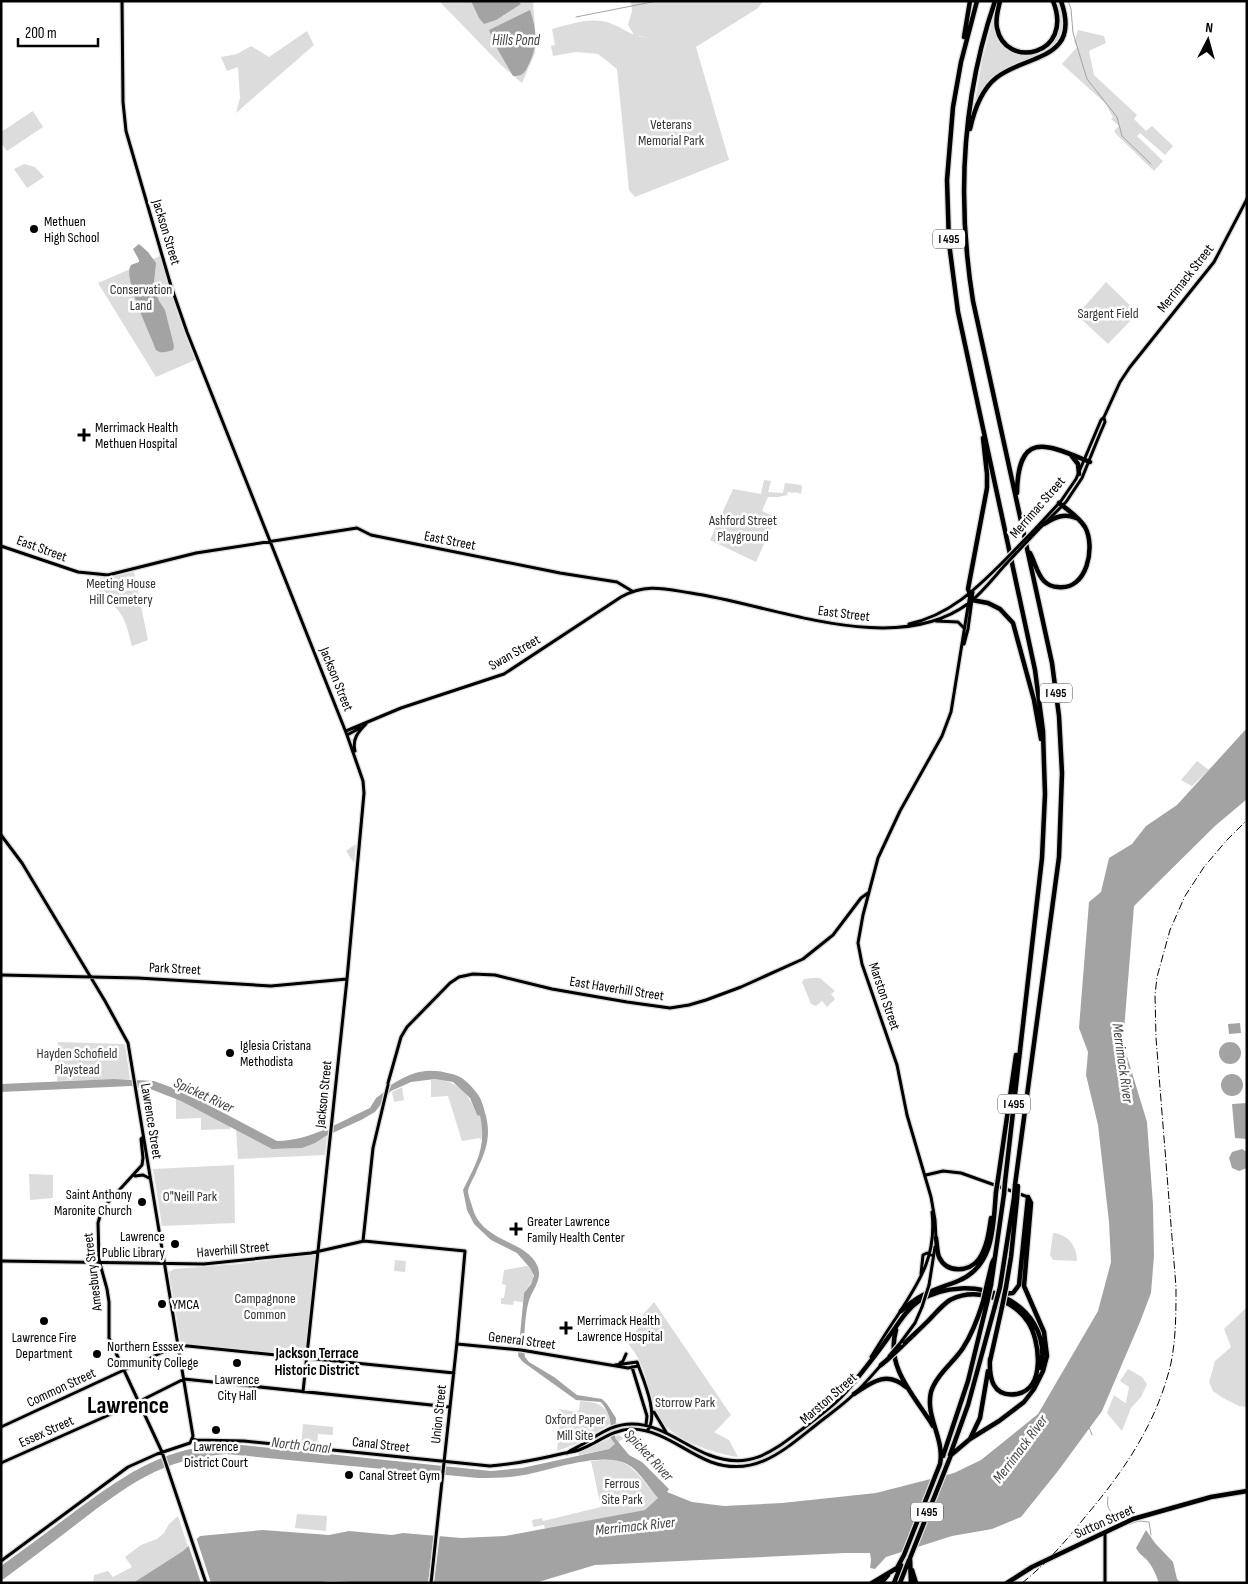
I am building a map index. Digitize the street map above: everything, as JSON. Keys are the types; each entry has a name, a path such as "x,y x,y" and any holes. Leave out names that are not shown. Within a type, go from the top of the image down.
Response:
{"highway":[{"path":"963,52 970,1"},
{"name":"I 495","path":"894,1583 946,1450 968,1382 996,1255 1042,849 1045,794 1040,700 1029,639 958,312 952,270 947,180 949,136 963,52 977,1"},
{"name":"I 495","path":"900,1583 968,1405 1000,1287 1017,1186 1020,1150 1059,858 1062,774 1058,708 1052,663 980,331 969,274 964,213 965,158 973,88 982,45 995,1"},
{"path":"1000,1 996,18 999,35 1010,47 1024,53 1044,48 1055,35 1058,22 1053,1"},
{"path":"965,158 978,102 988,85 1011,68 1047,55 1061,40 1065,21 1061,1"},
{"path":"971,593 968,589 987,488 982,424"},
{"path":"1017,500 1020,462 1033,448 1044,446 1087,461"},
{"path":"1070,454 1078,464 1079,474"},
{"path":"1026,546 1045,582 1056,587 1068,587 1081,577 1089,555 1088,536 1084,526 1061,504"},
{"path":"1044,524 1064,516 1078,520"},
{"path":"970,602 988,603 1000,609 1013,623 1034,700 1044,750"},
{"path":"936,1238 938,1251 943,1263 956,1270 972,1266 983,1252 987,1242 996,1192 1022,1027"},
{"path":"901,1311 910,1302 926,1292 970,1275 984,1259 992,1238 996,1192"},
{"path":"856,1381 913,1305 929,1296 943,1292 972,1289 1000,1294 1013,1293 1019,1286 1028,1197"},
{"path":"912,1583 910,1558 947,1463 956,1450 1017,1408 1028,1398 1045,1365 1047,1344 1044,1332 1024,1286 1031,1203 1028,1197"},
{"path":"970,1439 980,1418 990,1359 1006,1287 1011,1257 1015,1198"},
{"path":"1000,1294 1022,1308 1032,1319 1038,1330 1043,1352 1040,1376"},
{"path":"881,1366 947,1302 962,1296 981,1295 1000,1300 1018,1310 1031,1327 1038,1344 1039,1356 1036,1375 1028,1388 1021,1393 1005,1393 996,1388 989,1376 990,1359"},
{"path":"872,1583 896,1568 904,1555 940,1464 942,1454 930,1408 932,1390 938,1379 963,1348 985,1302"},
{"path":"900,1322 893,1340 894,1360 897,1369 937,1433"},
{"path":"854,1394 873,1381 882,1379 895,1380 911,1392"},
{"name":"Sutton Street","path":"1007,1583 1032,1568 1139,1517 1211,1497 1247,1491"},
{"path":"910,1566 916,1583"},
{"path":"881,1583 891,1572"}],"main road":[{"name":"Jackson Street","path":"122,1 124,112 128,142 181,315 346,733 358,764 364,787 347,979 303,1392"},
{"name":"Merrimack Street","path":"1104,417 1120,382 1130,366 1214,262 1247,199"},
{"name":"Merrimac Street","path":"1037,529 1044,524 1082,478 1101,420 1104,417"},
{"name":"Merrimac Street","path":"970,602 1004,563 1061,504 1087,461"},
{"name":"East Street","path":"1,546 71,570 86,574 108,575 178,557 357,528 370,535 560,573 618,582 632,592 647,588 666,589 726,599 810,620 849,627 897,627 935,621 970,602"},
{"name":"Merrimac Street","path":"971,593 1004,563"},
{"name":"Swan Street","path":"346,733 368,722 428,699 504,674 632,592"},
{"name":"East Street","path":"897,627 937,615 971,593"},
{"path":"960,664 968,629 971,593"},
{"path":"960,664 970,602"},
{"path":"935,621 958,622 964,630"},
{"name":"Marston Street","path":"901,1345 915,1323 929,1285 936,1238 935,1220 926,1175 907,1114 897,1065 860,956 859,934 877,860 946,728 960,664"},
{"path":"358,764 354,747 355,738 368,722"},
{"name":"Lawrence Street","path":"1,835 22,863 128,1043 193,1439"},
{"name":"East Haverhill Street","path":"363,1241 373,1148 401,1036 407,1027 450,983 459,977 473,974 495,975 569,992 635,1004 670,1008 689,1005 741,987 803,959 833,935 861,898 868,893"},
{"name":"Park Street","path":"1,975 138,978 271,986 347,979"},
{"name":"Amesbury Street","path":"143,1137 141,1140 142,1165 99,1216 97,1229 100,1263 107,1289 109,1338 163,1454 206,1583"},
{"path":"926,1175 943,1171 961,1173 1028,1197"},
{"path":"133,1177 143,1175 150,1179"},
{"name":"Marston Street","path":"648,1426 718,1458 733,1460 758,1457 774,1451 840,1400 856,1381 920,1280 930,1254 933,1233 931,1197"},
{"name":"Haverhill Street","path":"1,1261 204,1264 272,1258 318,1251 363,1241 465,1251"},
{"name":"Union Street","path":"432,1581 465,1251"},
{"path":"920,1280 924,1254 930,1254 933,1262"},
{"name":"General Street","path":"457,1344 528,1351 614,1365 632,1366 638,1364 651,1407"},
{"path":"178,1345 454,1373"},
{"name":"Common Street","path":"1,1427 178,1345"},
{"path":"614,1365 622,1362 626,1354"},
{"path":"632,1366 647,1416 648,1426"},
{"name":"Marston Street","path":"647,1431 714,1463 735,1466 750,1465 784,1451 854,1394 881,1366"},
{"path":"184,1379 450,1407"},
{"name":"Essex Street","path":"1,1463 138,1402 184,1379"},
{"path":"647,1431 653,1416 651,1407"},
{"path":"651,1407 668,1434"},
{"name":"Canal Street","path":"567,1452 608,1428 622,1425 648,1426"},
{"name":"Canal Street","path":"193,1439 244,1441 444,1464 482,1466 511,1465 577,1451 608,1434 623,1430 647,1431"},
{"path":"1,1562 128,1467 190,1443 193,1439"},
{"path":"1105,1532 1105,1583"}],"green space":[{"path":"439,1 533,1 535,53 522,83 501,65"},
{"name":"Veterans Memorial Park","path":"631,1 763,1 758,8 696,47 729,160 635,197 629,190 617,69 598,54 576,52 553,56 551,46 555,45 552,29 582,22 597,21 612,24 634,35 628,25 632,11"},
{"path":"1055,1 1060,1 1063,18 1061,33 1053,46 1046,52 1006,69 993,78 985,87 974,107 982,61 996,7 998,32 1002,40 1017,52 1042,50 1052,38 1057,28 1058,17"},
{"path":"1078,30 1104,36 1106,43 1089,51 1094,75 1137,115 1134,119 1146,131 1152,126 1173,146 1165,155 1140,133 1137,136 1163,161 1154,171 1116,134 1114,131 1119,126 1111,119 1113,117 1105,103 1062,64 1077,47 1074,42"},
{"path":"307,31 314,45 236,113 240,98 238,67 227,71 221,57 237,54 251,46 269,57"},
{"path":"33,111 43,127 7,151 1,143 1,132"},
{"path":"24,164 35,167 44,177 27,188 14,169"},
{"name":"Conservation Land","path":"160,256 178,315 195,360 156,377 98,283"},
{"name":"Sargent Field","path":"1106,282 1138,313 1108,344 1077,315"},
{"name":"Ashford Street Playground","path":"764,480 771,481 768,492 783,493 785,483 801,485 802,487 801,494 787,492 788,495 768,497 762,511 776,517 756,562 710,540 733,489 761,494"},
{"name":"Meeting House Hill Cemetery","path":"134,572 148,640 132,646 127,626 122,616 114,606 102,597 99,586 100,578"},
{"path":"1197,761 1209,770 1192,786 1181,780"},
{"path":"356,844 354,863 346,851"},
{"path":"820,978 835,991 831,994 835,999 827,1007 822,1001 816,1006 811,1004 802,982 804,979"},
{"name":"Hayden Schofield Playstead","path":"58,1042 125,1045 130,1079 57,1081"},
{"path":"431,1080 443,1080 456,1086 466,1095 477,1115 480,1116 483,1130 481,1140 479,1138 462,1141 448,1096 431,1097"},
{"path":"402,1087 404,1100 394,1102 392,1092"},
{"path":"176,1098 230,1126 230,1129 201,1130 201,1118 176,1119"},
{"path":"236,1129 272,1149 302,1148 327,1136 325,1155 238,1159"},
{"name":"O\"Neill Park","path":"234,1165 235,1223 162,1226 153,1169"},
{"path":"29,1174 53,1175 53,1198 30,1200"},
{"path":"1053,1233 1067,1238 1071,1242 1077,1256 1077,1261 1053,1260 1050,1255"},
{"name":"Campagnone Common","path":"317,1254 305,1356 181,1344 169,1272 174,1269 239,1264"},
{"path":"395,1260 406,1261 405,1272 394,1271"},
{"path":"527,1266 530,1268 534,1278 524,1293 523,1302 514,1301 513,1305 501,1304 501,1298 504,1298 506,1285 502,1284 504,1270"},
{"name":"Storrow Park","path":"654,1302 731,1415 714,1432 729,1440 738,1457 704,1448 680,1437 662,1422 656,1413 643,1368 627,1342 641,1325 641,1317"},
{"path":"1247,1307 1247,1407 1239,1406 1223,1398 1213,1391 1209,1382 1215,1361 1231,1347 1224,1329"},
{"path":"1128,1369 1142,1377 1147,1384 1141,1397 1131,1408 1122,1431 1107,1413 1114,1395 1126,1402 1129,1387 1120,1381"},
{"name":"Oxford Paper Mill Site","path":"580,1401 592,1402 605,1409 610,1424 579,1443 557,1451 561,1411 559,1409 577,1412"},
{"path":"303,1424 333,1427 333,1435 318,1434 317,1448 301,1446"},
{"path":"619,1435 624,1438 609,1449 579,1455 578,1452"},
{"name":"Ferrous Site Park","path":"611,1459 626,1464 658,1498 646,1510 545,1529 544,1525 533,1527 532,1520 542,1518 543,1521 601,1507 591,1461"},
{"path":"297,1514 327,1516 326,1531 295,1528"},
{"path":"178,1516 188,1547 183,1551 133,1583 93,1583 94,1575 108,1571 113,1577 132,1567 125,1557 141,1545 157,1539"}],"water":[{"name":"Hills Pond","path":"471,1 517,1 521,4 496,20 484,24"},
{"name":"Hills Pond","path":"530,10 535,31 534,52 524,73 513,76 494,43 489,30"},
{"path":"139,244 156,263 154,282 156,293 165,310 174,346 173,350 162,352 156,350 133,293 129,271 131,265 139,262 133,249"},
{"name":"Merrimack River","path":"1247,728 1247,799 1215,826 1134,906 1123,1043 1147,1122 1153,1205 1154,1256 1151,1293 1102,1411 1021,1517 992,1529 952,1536 886,1557 875,1569 870,1568 870,1553 845,1553 595,1565 535,1583 376,1583 330,1581 312,1583 133,1583 183,1551 200,1536 263,1530 329,1535 349,1531 461,1538 505,1536 645,1510 658,1498 632,1467 617,1461 591,1460 518,1476 478,1478 226,1454 182,1462 146,1476 113,1497 1,1581 1,1566 98,1495 154,1461 194,1448 217,1445 242,1445 491,1471 522,1468 609,1449 615,1444 610,1437 611,1427 608,1414 601,1402 576,1400 523,1362 518,1356 524,1293 534,1276 530,1268 517,1253 491,1240 474,1224 467,1210 463,1190 479,1154 482,1127 480,1116 477,1115 470,1098 453,1082 435,1079 411,1082 391,1091 375,1112 315,1143 302,1148 272,1149 181,1101 153,1090 131,1086 1,1092 1,1084 114,1079 154,1081 184,1092 277,1141 301,1138 313,1134 370,1108 376,1098 391,1087 391,1085 406,1076 420,1072 435,1071 459,1076 471,1086 481,1100 488,1131 485,1150 468,1191 472,1206 477,1218 484,1227 523,1250 531,1257 539,1270 538,1280 527,1309 524,1338 525,1357 529,1362 554,1377 577,1395 602,1399 616,1418 615,1438 629,1455 642,1462 669,1489 667,1492 692,1502 724,1506 782,1503 876,1493 954,1473 981,1460 1038,1414 1098,1311 1111,1262 1109,1222 1098,1125 1086,1075 1088,1052 1079,1028 1089,902 1101,892 1109,858 1132,844 1146,826 1177,805"},
{"path":"1240,1023 1241,1033 1229,1034 1228,1024"},
{"path":"1230,1042 1238,1045 1241,1053 1238,1061 1230,1064 1222,1061 1219,1053 1222,1045"},
{"path":"1232,1074 1240,1077 1243,1085 1240,1093 1232,1096 1224,1093 1221,1085 1224,1077"},
{"path":"1247,1103 1247,1139 1235,1138 1232,1104"},
{"path":"1242,1149 1247,1152 1247,1168 1239,1171 1232,1168 1229,1158 1232,1152"},
{"path":"1146,1530 1155,1543 1173,1562 1177,1579 1181,1583 1159,1583 1151,1565 1137,1550 1136,1548"}],"pier":[{"path":"434,1533 440,1534 434,1583 428,1583"},
{"path":"196,1537 211,1583 201,1583 188,1544"}],"waterway":[{"path":"576,17 657,1"},
{"path":"1068,1 1071,9 1073,33 1087,79 1117,117 1122,136 1151,164"},
{"path":"1089,1427 1092,1435"},
{"path":"1108,1497 1108,1508 1121,1519"},
{"path":"1130,1524 1139,1521 1149,1522 1151,1535"}],"railway":[{"path":"1022,1583 1063,1543 1113,1482 1148,1426 1165,1385 1174,1344 1176,1287 1156,1038 1155,995 1157,977 1170,930 1185,896 1204,867 1247,820"}],"place":[{"name":"Methuen High School","path":"34,229"},
{"name":"Merrimack Health Methuen Hospital","path":"84,435"},
{"name":"Iglesia Cristana Methodista","path":"230,1053"},
{"name":"Saint Anthony Maronite Church","path":"142,1202"},
{"name":"Greater Lawrence Family Health Center","path":"516,1229"},
{"name":"Lawrence Public Library","path":"175,1244"},
{"name":"YMCA","path":"162,1304"},
{"name":"Lawrence Fire Department","path":"44,1321"},
{"name":"Merrimack Health Lawrence Hospital","path":"566,1328"},
{"name":"Northern Esssex Community College","path":"97,1354"},
{"name":"Lawrence City Hall","path":"237,1363"},
{"name":"Lawrence District Court","path":"216,1430"},
{"name":"Canal Street Gym","path":"349,1475"}],"district":[{"name":"Jackson Terrace Historic District","path":"317,1362"},
{"name":"Lawrence","path":"128,1405"}],"water label":[{"name":"Spicket River","path":"204,1095"},
{"name":"North Canal","path":"301,1445"},
{"name":"Spicket River","path":"649,1455"}]}
